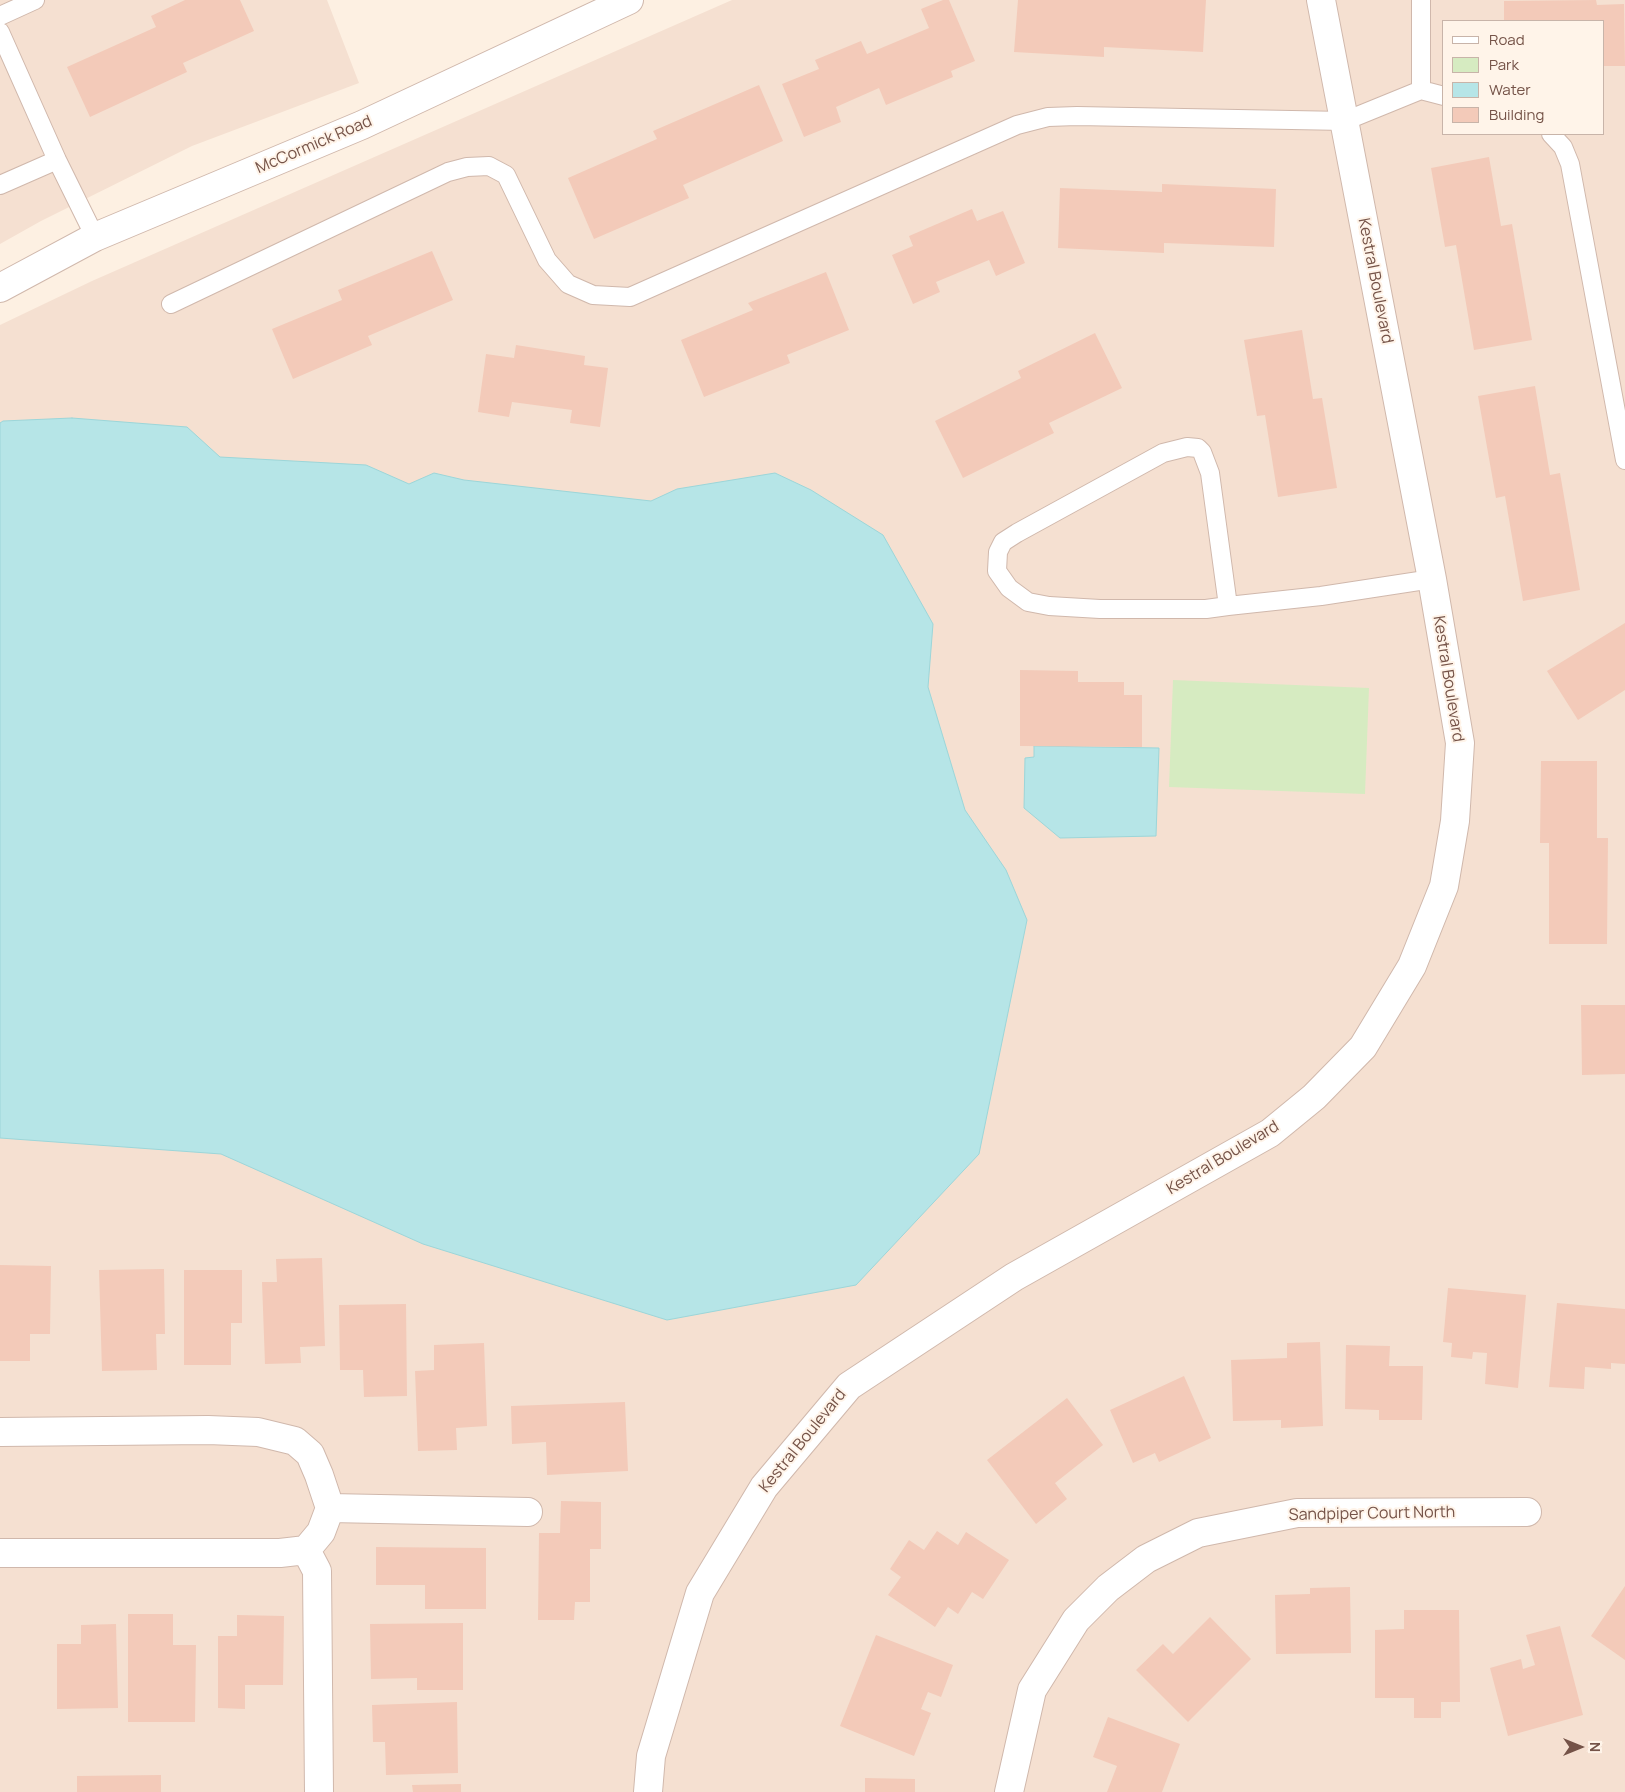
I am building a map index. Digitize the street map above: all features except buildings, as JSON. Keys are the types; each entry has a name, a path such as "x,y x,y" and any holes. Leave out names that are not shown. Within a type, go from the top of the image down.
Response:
{"street":[{"name":"McCormick Road","path":"0,288 95,237 362,125 629,0"},
{"name":"Kestral Boulevard","path":"648,1792 651,1756 700,1593 764,1487 848,1386 1014,1277 1270,1133 1314,1097 1363,1047 1412,966 1444,886 1455,821 1460,743 1432,579 1321,0"},
{"path":"0,1432 208,1430 258,1432 295,1442 310,1454 330,1508 321,1532 306,1550 280,1553 0,1553"},
{"path":"330,1508 528,1512"},
{"name":"Sandpiper Court North","path":"1009,1792 1032,1690 1076,1620 1108,1588 1146,1559 1198,1532 1297,1513 1527,1512"},
{"path":"306,1550 317,1571 319,1792"}],"lane":[{"path":"0,16 35,0"},
{"path":"1421,0 1421,90"},
{"path":"0,32 57,160 95,237"},
{"path":"171,304 448,172 467,167 489,166 506,175 547,260 568,284 593,295 630,297 1017,125 1048,117 1345,121 1421,90 1442,95"},
{"path":"1552,135 1563,147 1570,164 1625,460"},
{"path":"0,185 57,160"},
{"path":"1228,606 1210,473 1202,452 1198,448 1187,447 1163,453 1017,533 1003,542 998,552 997,571 1008,588 1028,602 1049,606 1100,609 1206,608 1228,606 1321,596 1432,579"}],"shaded area":[{"path":"0,0 327,0 359,83 192,146 41,221 0,244"},
{"path":"732,0 1625,0 1625,1792 0,1792 0,325 92,281"}],"green space":[{"path":"1173,680 1369,688 1365,794 1169,787"}],"water":[{"path":"72,418 187,427 220,457 366,465 409,484 434,473 464,480 651,501 677,489 775,473 811,490 883,535 933,624 928,687 965,810 1006,870 1027,920 979,1154 856,1285 667,1320 423,1244 221,1154 0,1138 0,423 3,421"},
{"path":"1034,746 1159,748 1156,836 1060,838 1024,808 1025,758 1034,757"}]}
